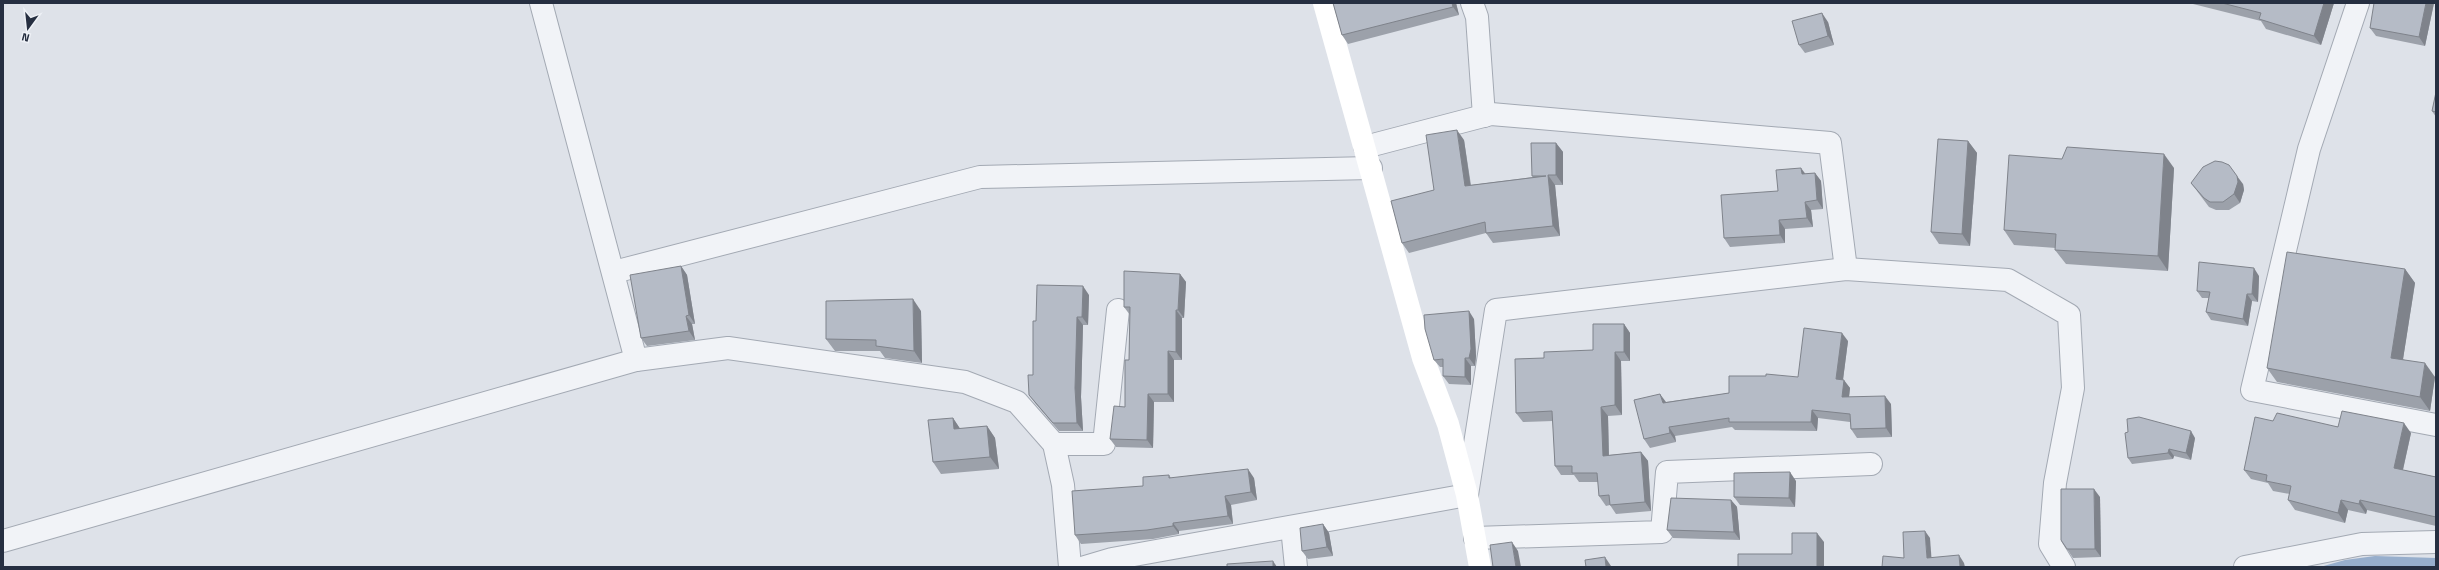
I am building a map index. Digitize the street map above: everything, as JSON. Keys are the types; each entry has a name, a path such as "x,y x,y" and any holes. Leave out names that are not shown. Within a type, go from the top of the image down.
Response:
{"street":[{"path":"541,3 614,272 636,360"},
{"path":"1324,3 1423,358 1448,424 1467,495 1480,567"},
{"path":"1472,3 1477,17 1484,116"},
{"path":"2358,3 2309,148 2252,390 2436,425"},
{"path":"1365,147 1491,114 1830,144 1846,269"},
{"path":"614,272 980,177 1371,168"},
{"path":"1467,495 1496,310 1846,269 2008,280 2070,315 2073,388 2055,483 2050,544 2064,567"},
{"path":"1054,444 1104,444 1118,310"},
{"path":"3,541 636,360 728,348 965,382 1017,402 1054,444 1063,485 1070,567"},
{"path":"1475,538 1662,532 1667,472 1871,464"},
{"path":"1085,567 1112,558 1292,528 1467,495"},
{"path":"1292,528 1296,567"},
{"path":"2245,567 2362,544 2436,542"}],"water":[{"path":"2375,556 2436,558 2436,567 2320,567 2345,560"}],"building":[{"path":"1333,3 1452,3 1453,7 1342,35"},
{"path":"2222,3 2324,3 2314,36 2259,19 2261,13"},
{"path":"2374,3 2426,3 2419,37 2370,28"},
{"path":"1822,13 1828,36 1799,45 1792,21"},
{"path":"2436,92 2436,112 2432,111"},
{"path":"1457,130 1465,186 1546,176 1532,176 1531,143 1556,143 1556,175 1548,175 1553,226 1486,233 1485,222 1402,243 1391,201 1434,190 1426,135"},
{"path":"1938,139 1968,141 1962,234 1931,232"},
{"path":"2067,147 2164,154 2158,256 2055,250 2056,234 2004,230 2009,155 2062,159"},
{"path":"2215,161 2229,165 2237,176 2238,182 2234,194 2223,202 2210,202 2204,198 2191,183 2203,167"},
{"path":"1801,168 1802,174 1815,173 1817,200 1805,202 1807,218 1779,220 1780,235 1724,238 1721,195 1778,191 1776,170"},
{"path":"2287,252 2405,269 2391,358 2425,363 2420,397 2267,368"},
{"path":"2199,262 2254,268 2252,294 2247,294 2243,319 2206,312 2210,292 2197,291"},
{"path":"681,266 689,315 686,316 689,331 641,338 630,275"},
{"path":"1124,271 1180,274 1178,310 1176,310 1176,352 1168,351 1168,394 1148,394 1147,440 1110,439 1114,406 1125,407 1125,360 1129,360 1130,307 1124,307"},
{"path":"1037,285 1083,286 1082,317 1077,317 1075,388 1077,423 1053,423 1029,395 1028,375 1033,375 1033,321 1036,321"},
{"path":"913,299 914,351 876,346 876,340 826,339 826,301"},
{"path":"1469,311 1471,349 1469,358 1465,358 1465,377 1443,376 1443,359 1434,360 1425,329 1424,315"},
{"path":"1593,324 1624,324 1624,352 1615,352 1615,405 1601,407 1603,456 1641,452 1645,502 1610,505 1609,495 1599,496 1597,473 1572,473 1572,466 1555,466 1552,411 1516,413 1515,359 1544,358 1544,352 1593,350"},
{"path":"1804,328 1842,333 1836,379 1844,380 1842,397 1885,396 1886,428 1851,429 1850,414 1812,410 1811,422 1729,422 1729,418 1669,427 1670,433 1644,439 1634,400 1660,394 1663,403 1729,393 1729,376 1766,376 1766,374 1798,377"},
{"path":"2342,411 2404,423 2394,468 2436,477 2436,517 2360,500 2359,504 2341,500 2338,513 2288,500 2291,486 2266,481 2267,475 2244,470 2255,417 2273,421 2277,413 2338,427"},
{"path":"2139,417 2191,431 2186,453 2169,449 2168,453 2128,458 2125,433 2128,432 2127,419"},
{"path":"953,418 954,429 987,426 990,457 933,462 928,420"},
{"path":"1248,469 1251,492 1225,496 1228,516 1173,523 1173,526 1147,530 1075,535 1072,491 1143,486 1143,477 1169,475 1169,478"},
{"path":"1790,472 1789,498 1734,497 1734,473"},
{"path":"2061,489 2094,489 2095,549 2067,549 2061,540"},
{"path":"1671,498 1731,500 1734,532 1667,530"},
{"path":"1323,524 1327,547 1302,551 1300,528"},
{"path":"1925,531 1927,558 1959,555 1960,567 1882,567 1883,556 1904,558 1903,532"},
{"path":"1792,533 1817,533 1817,567 1738,567 1738,554 1792,554"},
{"path":"1512,542 1516,567 1493,567 1490,545"},
{"path":"1605,557 1606,567 1586,567 1585,560"},
{"path":"1273,561 1273,567 1227,567 1227,564"}]}
